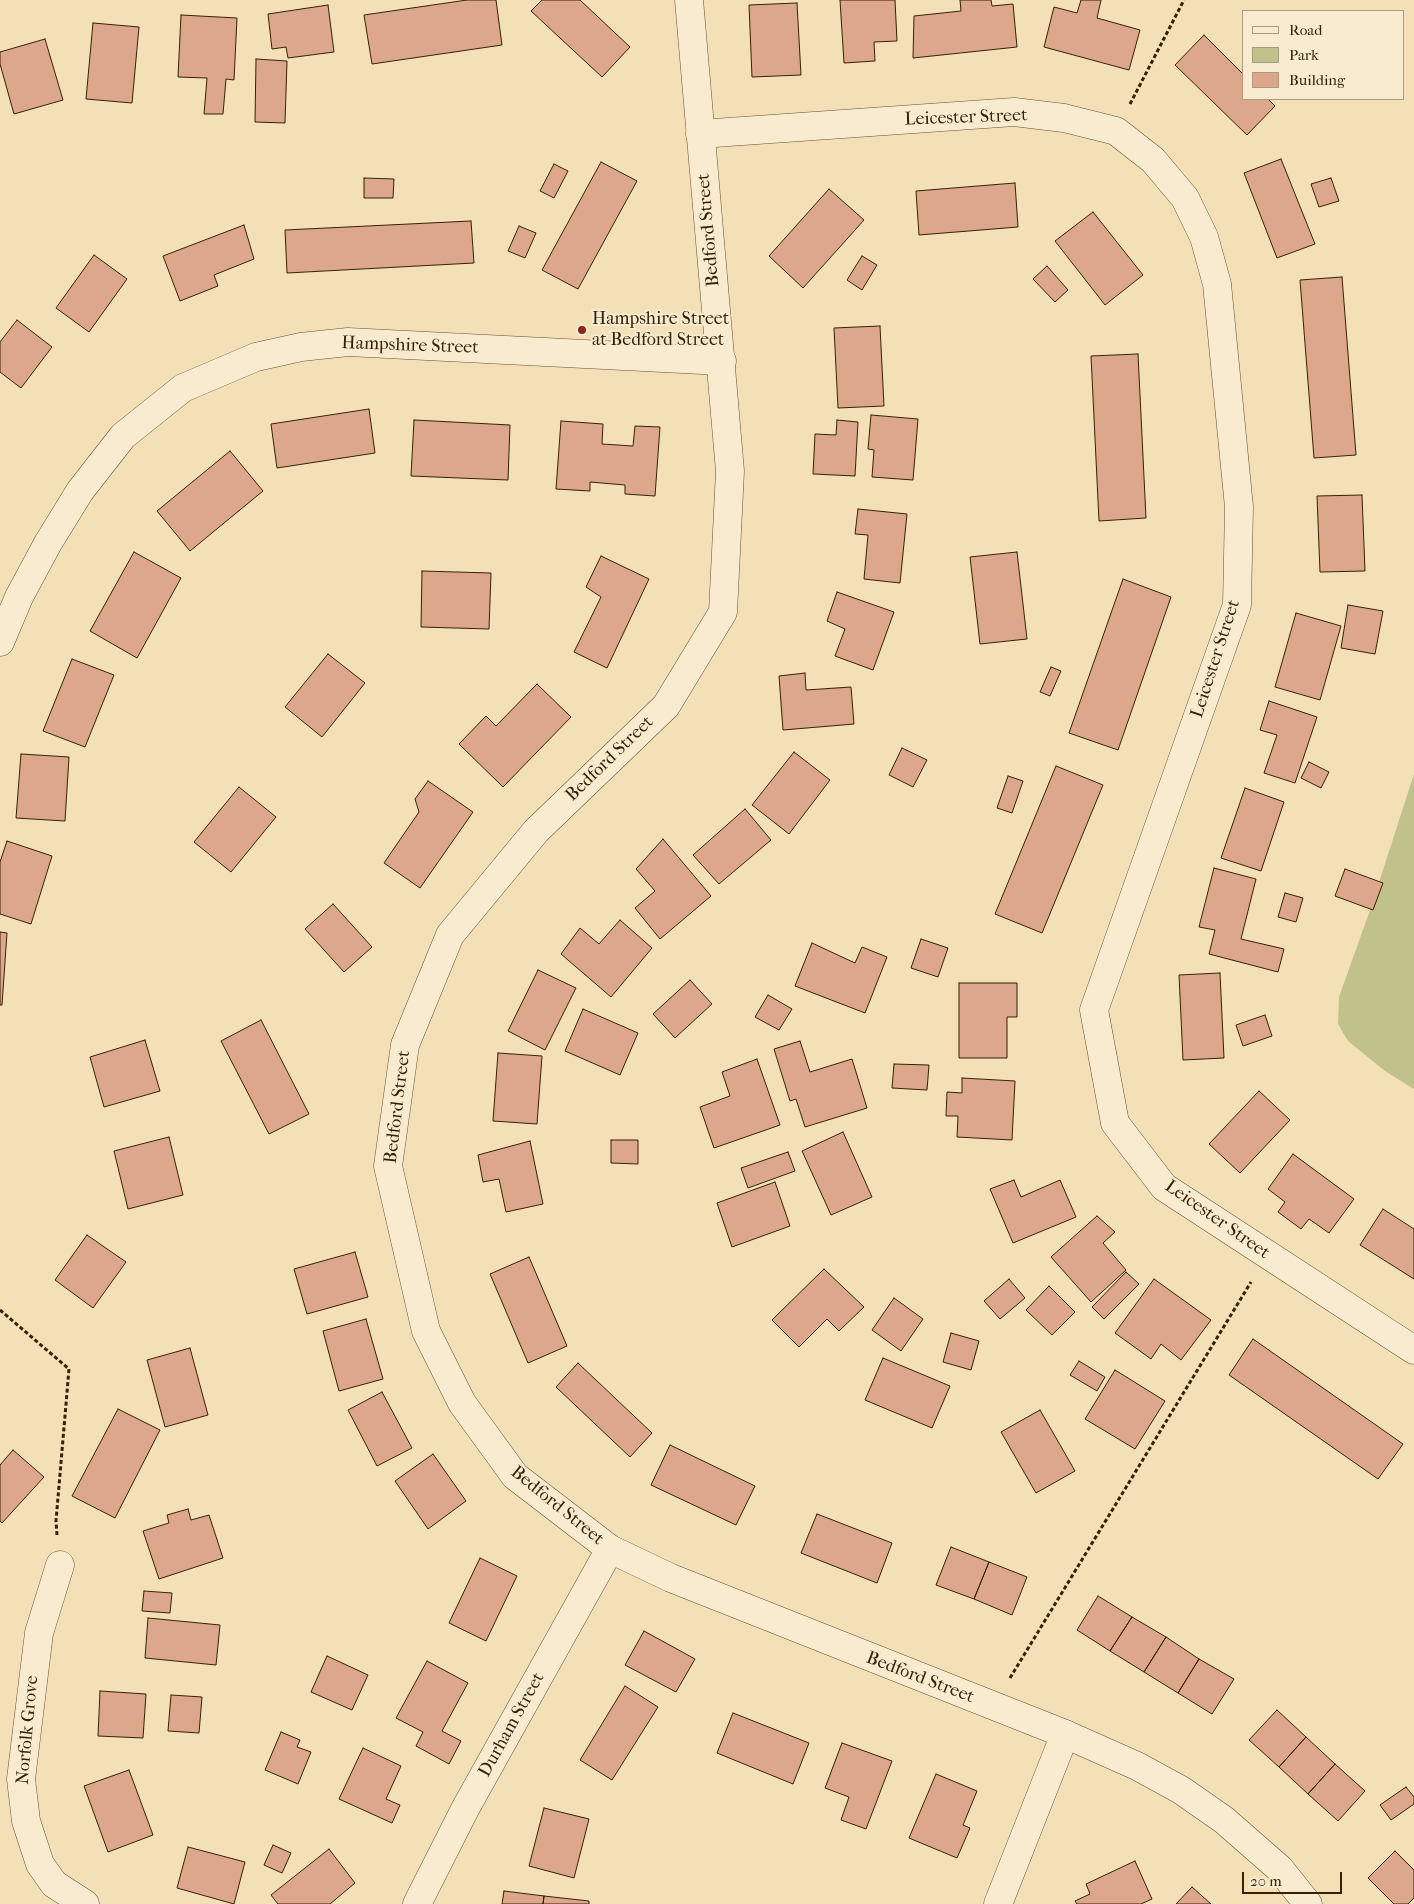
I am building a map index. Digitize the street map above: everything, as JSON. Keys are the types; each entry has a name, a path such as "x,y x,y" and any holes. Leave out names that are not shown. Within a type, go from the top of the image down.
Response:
{"street":[{"name":"Bedford Street","path":"689,0 722,361 730,471 723,612 666,706 536,831 450,935 405,1045 388,1166 426,1330 462,1403 515,1476 610,1549 670,1578 1065,1734 1137,1766 1202,1803 1252,1843 1280,1869 1308,1904"},
{"name":"Leicester Street","path":"700,134 1014,112 1064,118 1116,131 1153,160 1185,198 1204,238 1217,284 1239,507 1237,605 1094,1010 1115,1123 1164,1187 1414,1350"},
{"name":"Hampshire Street","path":"0,642 19,597 48,543 80,491 124,436 182,388 249,360 301,347 348,342 722,361"},
{"name":"Durham Street","path":"417,1904 465,1809 610,1549"},
{"name":"Norfolk Grove","path":"60,1565 39,1633 21,1778 26,1821 40,1864 54,1884 85,1904"},
{"path":"998,1904 1065,1734"}],"path":[{"path":"1116,131 1184,0"},
{"path":"992,1706 1267,1255"},
{"path":"0,1310 69,1369 56,1521 60,1565"}],"green space":[{"path":"1414,774 1414,1089 1385,1071 1348,1041 1338,1024 1339,997 1370,910"}],"building":[{"path":"467,0 496,0 502,45 372,64 364,15"},
{"path":"542,0 580,0 630,47 602,77 531,11"},
{"path":"840,0 895,0 897,41 874,42 875,61 844,63"},
{"path":"960,0 991,0 992,6 1013,4 1017,47 913,58 914,16 961,11"},
{"path":"1081,0 1101,0 1097,18 1140,30 1129,70 1044,47 1054,7 1077,13"},
{"path":"797,3 801,75 752,77 749,5"},
{"path":"328,5 334,52 288,58 286,47 272,49 268,14"},
{"path":"181,15 237,18 234,80 226,79 223,114 204,114 207,78 178,77"},
{"path":"93,23 139,27 132,103 86,99"},
{"path":"1204,35 1242,73 1242,100 1269,100 1275,106 1247,135 1175,65"},
{"path":"45,39 63,100 14,114 0,64 0,52"},
{"path":"256,59 287,61 285,123 255,122"},
{"path":"1281,159 1315,244 1277,258 1244,173"},
{"path":"601,162 637,181 578,289 542,270"},
{"path":"554,164 568,171 554,198 540,191"},
{"path":"364,178 394,179 393,198 364,198"},
{"path":"1331,178 1339,201 1319,207 1311,184"},
{"path":"1015,183 1018,227 919,235 916,191"},
{"path":"829,189 864,220 803,288 769,256"},
{"path":"1093,212 1143,275 1105,305 1055,241"},
{"path":"471,221 474,263 287,273 285,230"},
{"path":"244,225 254,259 214,275 218,286 180,301 163,256"},
{"path":"519,226 536,233 525,258 508,251"},
{"path":"94,255 127,279 89,332 56,308"},
{"path":"862,256 877,265 862,290 847,280"},
{"path":"1047,266 1068,290 1055,302 1033,279"},
{"path":"1342,277 1356,455 1314,458 1300,280"},
{"path":"17,320 52,347 21,388 0,372 0,342"},
{"path":"880,326 884,406 838,408 834,328"},
{"path":"1138,354 1146,518 1099,521 1091,356"},
{"path":"369,409 375,453 277,468 271,424"},
{"path":"871,415 918,419 913,480 872,477 874,450 868,449"},
{"path":"414,420 510,425 508,480 411,476"},
{"path":"837,420 858,422 855,476 813,474 815,434 836,435"},
{"path":"561,421 603,424 602,444 633,446 635,426 660,427 655,496 625,494 625,485 590,482 590,491 556,489"},
{"path":"230,451 263,491 190,551 157,511"},
{"path":"1362,495 1365,571 1320,572 1317,496"},
{"path":"858,509 907,514 900,583 864,579 868,535 855,534"},
{"path":"134,552 181,578 137,658 90,631"},
{"path":"1017,552 1027,639 980,644 970,557"},
{"path":"601,556 649,579 607,668 574,652 601,597 586,587"},
{"path":"422,571 491,573 489,629 421,627"},
{"path":"1123,579 1171,597 1118,750 1069,733"},
{"path":"837,592 894,612 873,670 835,656 845,629 827,621"},
{"path":"1348,605 1383,611 1375,654 1341,648"},
{"path":"1296,613 1341,626 1320,700 1275,687"},
{"path":"328,654 365,683 322,737 285,707"},
{"path":"72,659 114,675 85,747 43,731"},
{"path":"1051,667 1061,671 1050,696 1040,692"},
{"path":"805,673 806,690 851,687 854,724 783,730 779,676"},
{"path":"537,684 571,717 503,787 459,744 486,716 496,726"},
{"path":"1269,701 1317,717 1295,783 1264,773 1277,735 1260,730"},
{"path":"902,748 927,760 913,787 889,775"},
{"path":"794,752 830,780 789,834 752,805"},
{"path":"21,754 69,757 65,821 16,818"},
{"path":"1309,762 1329,772 1321,788 1301,778"},
{"path":"1056,766 1103,785 1042,933 995,914"},
{"path":"1008,776 1023,781 1012,813 997,808"},
{"path":"428,781 473,812 420,888 384,863 419,812 415,799"},
{"path":"239,787 276,817 231,872 194,842"},
{"path":"1245,788 1284,802 1261,871 1221,858"},
{"path":"745,809 771,840 719,884 693,855"},
{"path":"663,839 711,896 660,939 635,908 655,891 636,869"},
{"path":"7,841 52,856 31,924 0,914 0,862"},
{"path":"1214,868 1256,879 1241,939 1284,949 1278,972 1209,954 1215,930 1199,927"},
{"path":"1345,869 1383,883 1373,910 1335,896"},
{"path":"1285,893 1303,898 1296,922 1278,917"},
{"path":"333,904 372,947 344,972 305,929"},
{"path":"620,920 652,948 611,997 561,954 580,928 599,944"},
{"path":"0,932 7,933 2,1005 0,1005"},
{"path":"921,939 948,948 938,977 911,968"},
{"path":"812,943 855,963 862,947 887,957 865,1013 795,986"},
{"path":"538,970 576,988 545,1050 508,1031"},
{"path":"1220,973 1224,1058 1183,1060 1179,975"},
{"path":"690,980 712,1004 675,1038 653,1014"},
{"path":"959,983 1017,983 1017,1017 1007,1017 1007,1058 959,1058"},
{"path":"768,995 792,1009 779,1030 755,1017"},
{"path":"583,1009 638,1033 620,1075 565,1051"},
{"path":"1265,1015 1272,1036 1243,1046 1236,1025"},
{"path":"261,1020 309,1114 269,1134 221,1041"},
{"path":"145,1040 160,1091 104,1107 90,1057"},
{"path":"800,1041 810,1072 852,1059 867,1108 805,1127 796,1099 790,1101 774,1049"},
{"path":"498,1053 542,1056 537,1124 493,1121"},
{"path":"757,1059 780,1125 714,1148 700,1107 730,1096 722,1072"},
{"path":"894,1064 929,1065 927,1090 892,1088"},
{"path":"962,1078 1015,1081 1012,1140 957,1137 958,1116 946,1116 947,1092 962,1093"},
{"path":"1259,1091 1290,1120 1240,1173 1209,1144"},
{"path":"843,1132 872,1197 831,1215 802,1151"},
{"path":"169,1137 183,1195 128,1209 114,1151"},
{"path":"611,1140 638,1140 638,1164 611,1163"},
{"path":"530,1141 543,1204 506,1212 499,1179 483,1182 478,1155"},
{"path":"788,1152 795,1171 748,1188 741,1168"},
{"path":"1293,1154 1354,1199 1329,1233 1309,1219 1301,1229 1278,1212 1285,1202 1268,1189"},
{"path":"1014,1180 1021,1197 1060,1180 1076,1217 1013,1243 990,1189"},
{"path":"775,1182 790,1226 732,1247 717,1203"},
{"path":"1383,1209 1414,1229 1414,1279 1360,1245"},
{"path":"1097,1216 1115,1232 1103,1243 1126,1270 1091,1302 1051,1257"},
{"path":"87,1235 126,1262 93,1308 55,1280"},
{"path":"355,1252 368,1297 307,1314 294,1269"},
{"path":"529,1257 567,1346 528,1363 490,1274"},
{"path":"824,1269 864,1307 839,1331 827,1319 799,1347 772,1320"},
{"path":"1126,1272 1139,1284 1104,1319 1092,1307"},
{"path":"1009,1279 1025,1298 1000,1319 984,1301"},
{"path":"1154,1279 1211,1320 1181,1360 1161,1344 1151,1359 1115,1333"},
{"path":"1049,1286 1075,1312 1052,1335 1026,1310"},
{"path":"894,1298 923,1319 901,1351 872,1330"},
{"path":"366,1319 383,1379 339,1391 323,1331"},
{"path":"951,1333 979,1341 971,1370 943,1362"},
{"path":"1253,1339 1403,1444 1378,1479 1229,1375"},
{"path":"190,1348 208,1415 165,1427 147,1360"},
{"path":"883,1358 950,1386 932,1428 865,1400"},
{"path":"1079,1361 1105,1377 1097,1391 1070,1375"},
{"path":"578,1363 652,1433 630,1457 556,1387"},
{"path":"1115,1370 1165,1401 1135,1449 1085,1419"},
{"path":"382,1392 412,1448 377,1466 348,1410"},
{"path":"118,1409 160,1430 115,1518 72,1496"},
{"path":"1040,1410 1075,1471 1036,1493 1001,1432"},
{"path":"670,1445 755,1486 736,1525 651,1485"},
{"path":"13,1450 44,1477 2,1523 0,1521 0,1465"},
{"path":"433,1454 466,1501 428,1529 395,1481"},
{"path":"188,1509 191,1520 209,1515 223,1558 159,1579 143,1531 169,1523 167,1515"},
{"path":"817,1514 892,1543 877,1583 801,1553"},
{"path":"951,1547 989,1562 974,1599 936,1585"},
{"path":"480,1558 517,1576 486,1641 449,1623"},
{"path":"989,1562 1027,1577 1012,1615 974,1599"},
{"path":"144,1591 172,1593 170,1613 142,1611"},
{"path":"1098,1596 1132,1617 1110,1651 1077,1630"},
{"path":"1132,1617 1166,1637 1144,1672 1110,1651"},
{"path":"148,1618 220,1625 216,1665 145,1658"},
{"path":"644,1631 695,1659 676,1692 625,1665"},
{"path":"1166,1637 1199,1659 1178,1693 1144,1672"},
{"path":"327,1656 368,1675 352,1710 311,1692"},
{"path":"1199,1659 1234,1679 1212,1714 1178,1693"},
{"path":"427,1661 468,1683 442,1731 461,1741 449,1764 416,1746 423,1732 396,1718"},
{"path":"625,1686 658,1707 612,1780 580,1760"},
{"path":"100,1691 146,1694 143,1738 98,1736"},
{"path":"171,1695 202,1697 199,1733 168,1731"},
{"path":"1277,1710 1306,1737 1279,1767 1249,1740"},
{"path":"733,1713 809,1743 793,1784 717,1753"},
{"path":"281,1732 300,1740 297,1747 311,1752 298,1784 265,1770"},
{"path":"1306,1737 1335,1764 1308,1794 1279,1767"},
{"path":"842,1743 892,1761 866,1829 841,1820 849,1797 825,1788"},
{"path":"363,1748 401,1766 386,1799 400,1805 392,1823 339,1799"},
{"path":"1335,1764 1365,1791 1338,1821 1308,1794"},
{"path":"129,1770 153,1835 108,1852 84,1786"},
{"path":"936,1774 977,1791 963,1825 970,1828 957,1858 909,1838"},
{"path":"1406,1787 1414,1797 1414,1804 1391,1820 1380,1805"},
{"path":"544,1808 589,1819 574,1878 529,1866"},
{"path":"273,1845 291,1853 282,1873 264,1865"},
{"path":"188,1847 245,1862 234,1904 177,1888"},
{"path":"329,1849 355,1883 330,1904 278,1904 271,1895"},
{"path":"1395,1851 1414,1870 1414,1898 1408,1904 1394,1904 1368,1878"},
{"path":"1135,1861 1152,1899 1141,1904 1077,1904 1075,1901 1090,1894 1086,1884"},
{"path":"1192,1887 1211,1904 1176,1904"},
{"path":"504,1891 544,1896 543,1904 502,1904"},
{"path":"544,1896 589,1901 589,1904 543,1904"}],"place":[{"name":"Hampshire Street at Bedford Street","path":"582,330"}]}
